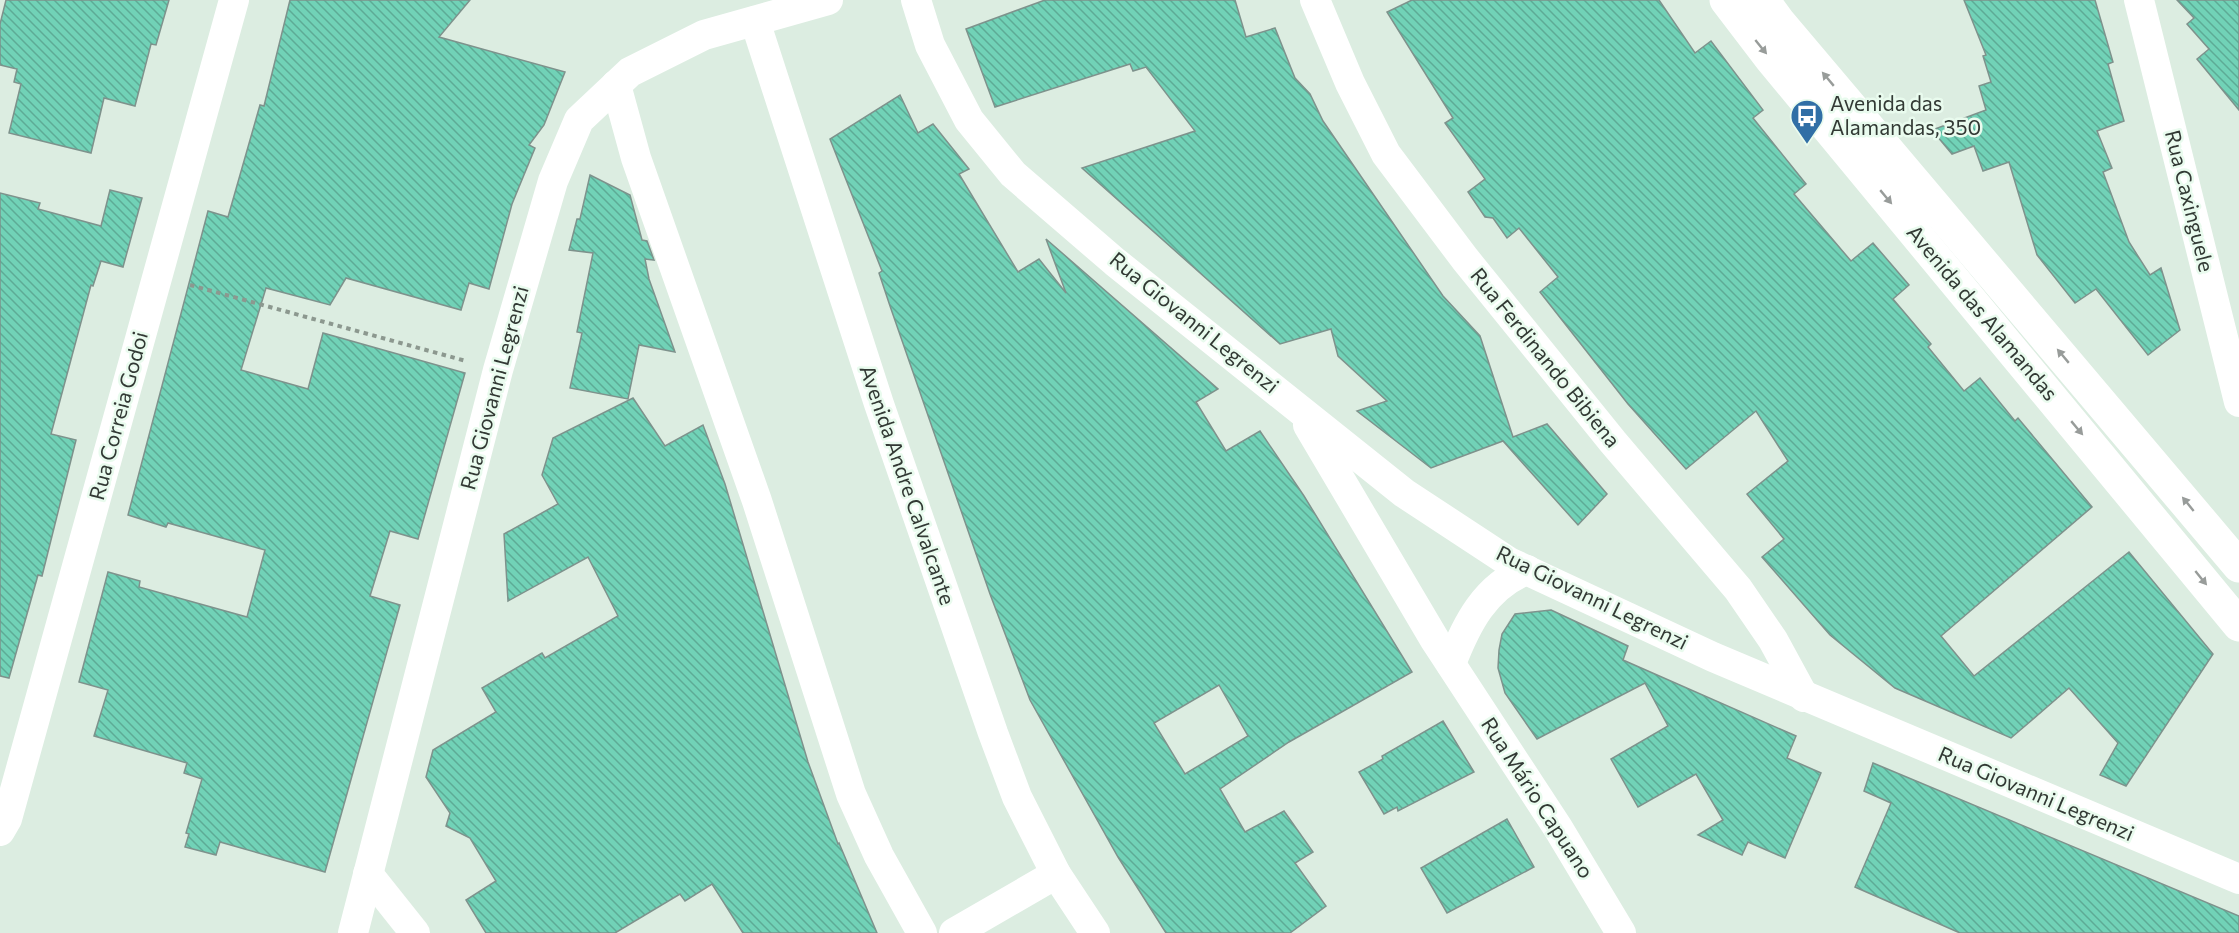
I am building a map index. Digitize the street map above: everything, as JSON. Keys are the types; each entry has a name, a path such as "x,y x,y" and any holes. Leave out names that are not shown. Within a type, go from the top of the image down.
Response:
{"street":[{"name":"Rua Correia Godoi","path":"0,831 10,807 234,0"},
{"name":"Rua Giovanni Legrenzi","path":"353,933 498,369 553,181 579,120 630,72 704,35 828,0"},
{"name":"Rua Giovanni Legrenzi","path":"916,0 930,45 969,120 1013,174 1115,262 1404,493 1509,562 1713,657 2239,879"},
{"name":"Rua Ferdinando Bibiena","path":"1315,0 1350,83 1386,154 1532,341 1738,590 1773,640 1804,697"},
{"name":"Avenida das Alamandas","path":"1726,0 1779,69 2239,625"},
{"name":"Avenida das Alamandas","path":"1763,0 1779,22 2239,566"},
{"name":"Rua Caxinguele","path":"2139,0 2239,402"},
{"name":"Avenida Andre Calvalcante","path":"755,21 879,404 993,733 1017,797 1056,874 1095,933"},
{"path":"616,85 636,158 757,501 851,794 879,856 922,933"},
{"name":"Rua Mário Capuano","path":"1297,406 1451,664 1558,828 1622,933"},
{"path":"1451,664 1461,638 1480,607 1509,577 1527,570"},
{"path":"368,874 415,933"},
{"path":"954,933 1056,874"}],"path":[{"path":"158,276 498,369"}],"building":[{"path":"6,0 169,0 156,45 151,44 135,106 104,98 91,153 9,133 21,84 14,82 17,69 0,65 0,24"},
{"path":"290,0 470,0 439,37 565,72 544,125 529,145 535,148 512,204 489,289 469,283 461,310 346,278 330,305 266,288 241,370 308,389 323,333 465,373 418,539 390,531 370,596 400,605 325,872 220,842 216,855 185,847 189,834 186,833 202,779 184,773 187,763 94,736 108,690 79,682 108,572 140,581 139,587 247,617 265,550 168,523 166,527 128,515 208,211 228,217 260,105 264,106"},
{"path":"1045,0 1235,0 1246,37 1275,28 1295,78 1310,94 1323,121 1443,296 1480,336 1513,437 1547,424 1607,494 1578,525 1503,441 1431,468 1357,411 1387,401 1338,356 1331,329 1280,344 1082,168 1195,131 1146,67 1133,71 1130,64 995,107 966,29"},
{"path":"1412,0 1659,0 1695,53 1711,41 1763,110 1753,118 1806,184 1794,194 1851,261 1873,243 1909,285 1893,299 1931,344 1928,347 1964,391 1980,378 2015,421 2018,418 2092,507 1941,636 1974,676 2129,552 2213,654 2126,786 2100,775 2118,743 2069,688 2011,738 1895,688 1830,635 1762,557 1784,539 1747,494 1788,461 1756,411 1686,469 1628,404 1540,292 1558,277 1519,228 1507,238 1493,218 1485,217 1468,192 1485,179 1445,123 1453,118 1387,12"},
{"path":"1964,0 2095,0 2113,62 2108,64 2124,121 2097,131 2112,168 2103,172 2129,242 2150,275 2161,268 2180,330 2148,355 2096,289 2075,303 2037,255 2009,162 1983,171 1974,146 1952,154 1932,130 1986,110 1979,86 1991,82 1983,56 1986,55"},
{"path":"2177,0 2239,0 2239,110 2197,59 2209,49 2187,24 2194,18"},
{"path":"900,95 918,133 933,124 969,169 959,174 1018,272 1039,259 1066,293 1046,239 1218,389 1196,402 1226,451 1260,431 1304,496 1412,672 1289,742 1220,789 1245,832 1284,811 1313,852 1295,863 1326,906 1290,933 1166,933 1118,857 1030,700 990,594 890,306 879,273 882,271 830,139","holes":["1219,685 1248,736 1185,774 1154,723"]},
{"path":"590,175 630,195 642,240 647,241 654,260 645,259 649,279 675,352 639,345 628,399 570,388 582,333 577,332 593,253 569,250 577,219 580,219"},
{"path":"110,190 142,198 123,267 101,261 93,286 91,285 51,434 76,440 42,576 38,575 9,678 0,676 0,193 40,203 38,209 101,226"},
{"path":"633,398 665,446 703,425 725,484 808,762 838,844 877,933 743,933 712,884 685,901 680,894 615,933 486,933 466,900 496,881 470,838 446,826 450,813 426,777 433,750 496,712 482,688 542,653 545,658 618,616 588,557 508,601 504,534 558,504 542,475 553,438"},
{"path":"1551,610 1628,646 1623,660 1796,736 1787,758 1821,773 1785,858 1748,842 1742,855 1698,835 1723,820 1696,774 1638,807 1611,759 1668,726 1645,683 1537,739 1505,693 1498,668 1499,650 1502,634 1515,614"},
{"path":"1443,721 1474,772 1398,811 1397,807 1384,814 1359,772"},
{"path":"1873,763 2239,916 2239,933 1960,933 1855,887 1891,803 1864,791"},
{"path":"1507,819 1534,867 1447,913 1421,868"}],"place":[{"name":"Avenida das Alamandas, 350","path":"1807,145"}]}
